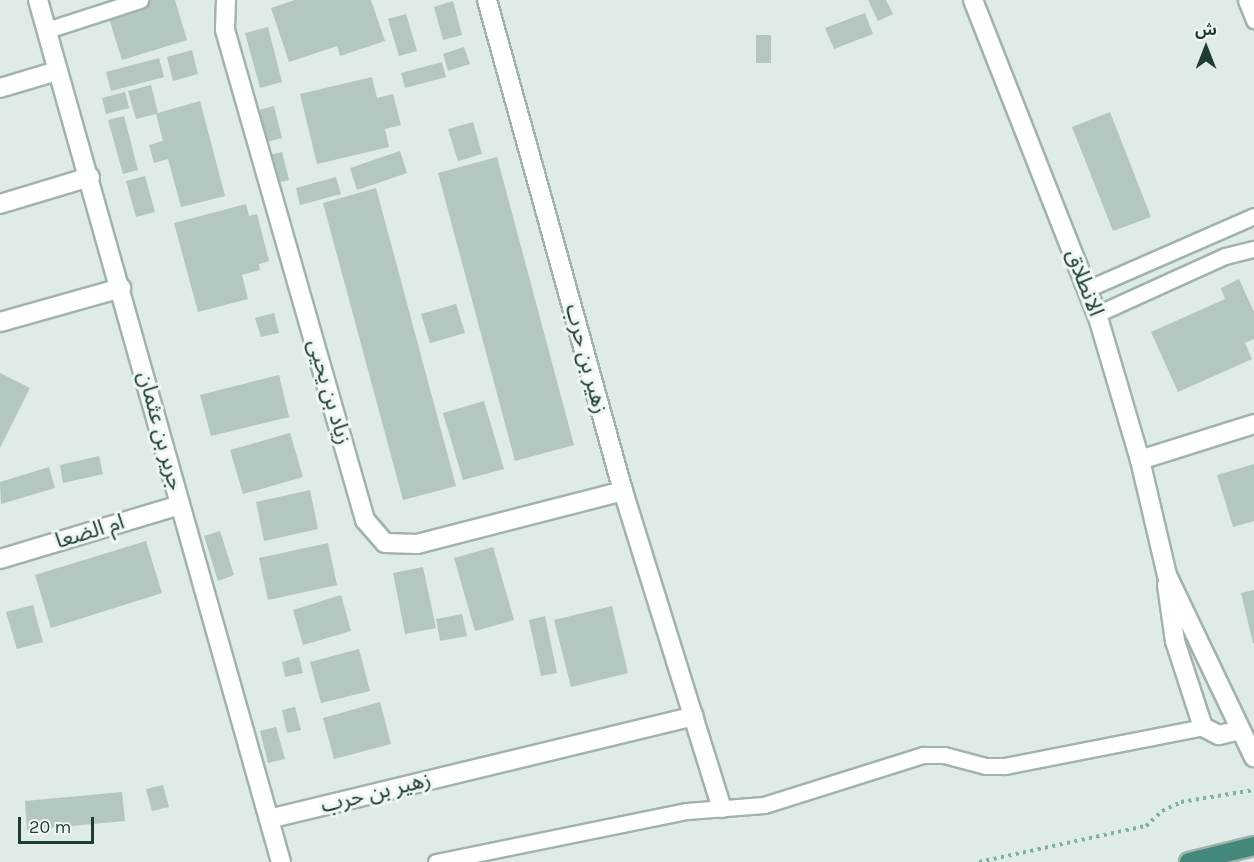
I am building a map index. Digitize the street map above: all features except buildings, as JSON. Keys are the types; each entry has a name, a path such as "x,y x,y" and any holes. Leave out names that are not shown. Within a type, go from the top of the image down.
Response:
{"highway":[{"path":"1189,862 1254,846"}],"street":[{"name":"جرير بن عثمان","path":"38,0 90,177 281,862"},
{"name":"زهير بن حرب","path":"487,0 623,491 722,808"},
{"name":"الانطلاق","path":"973,0 1097,315 1140,460 1167,575 1169,619 1203,727"},
{"name":"زياد بن يحيى","path":"224,1 225,30 365,520 385,543 417,544 623,491"},
{"path":"0,88 57,71"},
{"path":"0,204 90,177"},
{"path":"0,322 121,288"},
{"path":"1140,460 1254,424"},
{"name":"ام الضعا","path":"0,559 180,505"},
{"name":"الانطلاق","path":"1167,575 1247,732 1254,757"},
{"name":"زهير بن حرب","path":"269,819 694,716"},
{"path":"1203,727 1219,735 1247,732"}],"lane":[{"path":"47,30 140,0"},
{"path":"1245,0 1254,20"},
{"path":"1088,289 1254,216"},
{"path":"1097,315 1225,256 1254,249"},
{"path":"436,862 687,811 764,804 923,755 944,755 986,766 1005,766 1203,727"}],"path":[{"path":"979,862 1146,826 1162,811 1182,802 1254,790"}]}
